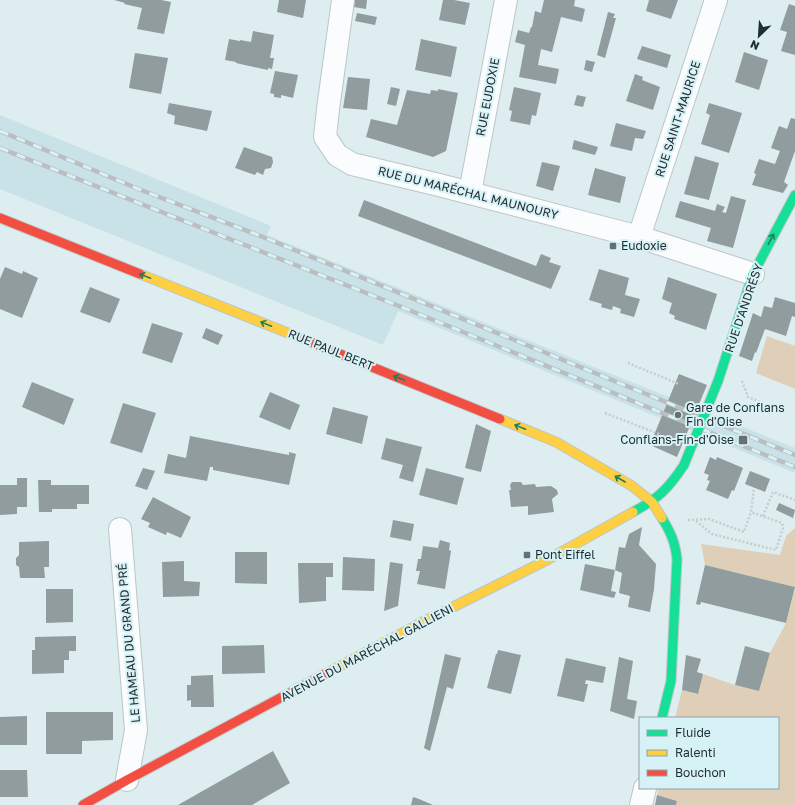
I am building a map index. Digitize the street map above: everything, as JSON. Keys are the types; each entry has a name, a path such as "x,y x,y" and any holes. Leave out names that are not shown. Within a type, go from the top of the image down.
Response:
{"street":[{"name":"RUE DU MARÉCHAL MAUNOURY","path":"343,0 325,137 337,155 352,164 639,237 753,274"},
{"name":"RUE EUDOXIE","path":"470,193 506,0"},
{"name":"RUE SAINT-MAURICE","path":"639,237 716,0"},
{"name":"RUE D'ANDRÉSY","path":"684,465 718,380 753,274 795,195"},
{"name":"RUE PAUL BERT","path":"0,218 401,378 556,442 632,486 652,502 669,528 675,543 677,559 671,681 662,717"},
{"name":"AVENUE DU MARÉCHAL GALLIENI","path":"83,805 419,624 547,560 652,502 673,482 684,465"},
{"name":"LE HAMEAU DU GRAND PRÉ","path":"120,529 136,730 127,780"},
{"path":"641,805 645,789"}],"path":[{"path":"628,363 679,384"},
{"path":"741,377 748,397 775,408"},
{"path":"605,413 659,434"},
{"path":"751,512 782,523 783,528 776,550 712,534 695,520 709,519 744,532 751,512 754,488"},
{"path":"763,516 773,492 795,500"}],"shaded area":[{"path":"0,115 271,226 267,235 795,448 795,473 398,311 383,345 0,189"},
{"path":"767,336 795,346 795,389 756,373"},
{"path":"795,528 795,587 705,565 701,544 780,555 786,536"},
{"path":"795,589 795,805 676,805 677,801 657,795 659,789 779,789 779,717 675,717 682,690 697,694 703,674 735,685 759,691 770,653 786,623"}],"building":[{"path":"114,0 161,0 171,2 164,34 137,29 142,8"},
{"path":"279,0 306,0 303,18 277,12"},
{"path":"355,0 367,0 366,9 354,7"},
{"path":"443,0 454,0 470,3 465,25 439,20"},
{"path":"544,0 575,0 574,6 585,9 582,22 561,17 552,52 541,49 538,65 559,69 556,84 519,77 525,45 515,42 518,30 529,33 532,27 535,11 541,13"},
{"path":"649,0 678,0 671,19 646,11"},
{"path":"789,4 795,6 795,55 781,51 787,32 780,30"},
{"path":"608,12 615,14 613,18 616,18 605,58 597,55"},
{"path":"357,13 377,17 375,25 355,21"},
{"path":"253,31 274,35 270,58 274,58 272,69 268,68 268,70 225,60 229,39 251,42"},
{"path":"421,39 457,47 451,77 415,70"},
{"path":"642,46 671,55 667,68 637,59"},
{"path":"744,52 768,60 759,90 735,82"},
{"path":"135,53 168,58 161,94 129,88"},
{"path":"586,60 595,62 592,72 584,70"},
{"path":"275,71 298,75 293,98 281,95 281,98 274,97 274,94 270,93"},
{"path":"635,74 643,77 642,80 660,87 653,110 626,101"},
{"path":"348,77 370,79 367,110 343,108"},
{"path":"391,87 400,89 396,106 387,104"},
{"path":"514,87 541,93 536,116 532,115 530,125 510,121 512,111 509,110"},
{"path":"438,89 458,93 446,151 433,157 366,137 371,119 397,125 407,90 430,94 431,90 438,91"},
{"path":"577,95 586,97 583,107 574,105"},
{"path":"169,103 212,111 207,131 174,124 175,116 167,113"},
{"path":"709,103 742,113 729,153 701,144 710,115 706,113"},
{"path":"791,118 795,119 795,151 784,182 788,185 783,193 752,185 759,159 775,164 780,151 771,148 779,126 787,129"},
{"path":"616,123 646,131 643,139 635,138 632,151 610,146"},
{"path":"574,140 598,147 595,155 572,149"},
{"path":"244,147 272,157 273,162 271,168 265,169 263,175 257,172 255,175 235,168"},
{"path":"695,156 719,163 709,200 684,194"},
{"path":"542,162 560,166 553,191 536,186"},
{"path":"595,168 626,177 620,203 588,195"},
{"path":"731,196 746,200 733,248 707,241 711,228 675,217 680,201 715,211 717,204 725,207 722,212 726,213"},
{"path":"364,200 536,266 541,254 551,258 549,262 561,266 551,289 358,216"},
{"path":"5,267 22,274 23,271 38,278 22,318 0,309 0,279"},
{"path":"599,269 629,278 625,295 640,299 634,317 620,313 621,309 613,306 612,310 601,307 602,304 589,300"},
{"path":"668,277 717,294 706,330 674,319 675,316 669,313 672,303 662,299"},
{"path":"90,287 120,299 110,323 80,312"},
{"path":"775,297 795,303 795,317 792,316 786,336 765,329 752,361 739,356 753,313 761,317 764,306 772,308"},
{"path":"152,323 183,333 172,363 142,353"},
{"path":"206,328 223,335 218,345 202,338"},
{"name":"Gare de Conflans Fin d'Oise","path":"679,374 707,385 677,457 650,445"},
{"path":"32,382 74,399 64,425 22,407"},
{"path":"270,392 300,405 290,430 259,417"},
{"path":"123,403 156,413 142,453 110,443"},
{"path":"333,407 368,416 362,444 326,434"},
{"path":"476,424 491,431 481,472 465,468"},
{"path":"190,436 289,455 289,452 296,454 289,485 213,470 213,467 210,467 207,481 164,473 168,454 186,458"},
{"path":"386,438 422,447 413,482 399,478 403,465 381,459"},
{"path":"710,457 716,460 717,457 743,468 734,491 732,490 728,499 706,490 710,481 707,480 709,475 704,473"},
{"path":"143,468 155,471 147,490 135,486"},
{"path":"426,468 464,478 457,505 419,495"},
{"path":"750,471 770,479 765,492 745,484"},
{"path":"17,478 27,478 27,507 17,507 17,514 0,515 0,485 17,485"},
{"path":"38,480 51,480 51,485 89,485 89,504 77,504 77,509 52,509 52,512 39,512"},
{"path":"512,482 521,482 523,485 535,484 536,487 551,486 557,490 558,494 552,499 554,512 528,515 528,506 511,507 509,490 511,490 510,485"},
{"path":"153,497 191,517 181,538 167,532 166,535 148,527 150,523 141,519"},
{"path":"779,503 795,510 793,518 776,510"},
{"path":"393,520 414,524 411,541 390,537"},
{"path":"642,527 639,545 656,564 650,612 628,607 630,596 619,593 622,573 615,570 619,547 625,548 629,534"},
{"path":"440,540 450,543 449,550 451,551 445,589 417,584 420,571 416,571 418,559 421,559 423,546 438,548"},
{"path":"49,541 49,567 44,567 45,578 20,578 19,567 16,565 16,558 19,555 19,542"},
{"path":"235,552 267,552 267,584 235,583"},
{"path":"343,557 375,559 374,591 342,590"},
{"path":"184,561 184,581 200,582 199,596 163,597 162,562"},
{"path":"390,562 403,564 398,606 384,611"},
{"path":"298,563 333,563 333,577 326,577 326,601 299,603"},
{"path":"585,564 615,570 611,591 616,592 614,598 580,590"},
{"path":"705,565 795,587 786,623 701,602 700,605 696,604"},
{"path":"46,589 73,589 73,622 46,623"},
{"path":"76,636 76,651 69,651 69,660 64,660 64,673 32,674 32,650 35,650 35,637"},
{"path":"264,645 265,673 222,674 222,646"},
{"path":"745,646 770,653 759,691 735,685"},
{"path":"498,650 521,655 511,694 487,688"},
{"path":"445,654 461,658 453,689 447,687 430,751 424,748"},
{"path":"686,655 701,659 697,672 703,674 698,694 682,690"},
{"path":"619,657 633,661 627,699 637,701 634,719 610,711"},
{"path":"566,658 606,667 603,683 586,680 585,684 588,684 584,702 557,696"},
{"path":"213,675 214,707 191,707 191,700 187,701 187,685 191,685 191,676"},
{"path":"46,712 113,712 113,740 82,741 82,754 46,754"},
{"path":"27,716 27,745 0,745 0,717"},
{"path":"273,751 290,783 252,805 178,805"},
{"path":"0,770 27,770 28,797 0,797"},
{"path":"657,795 677,801 676,805 655,805"},
{"path":"413,797 419,799 433,805 411,805"}],"railway":[{"path":"0,131 141,190 258,235 795,455"},
{"path":"0,148 404,308 795,467"}],"traffic: fast":[{"path":"718,381 753,274 795,195"},
{"path":"684,465 718,381"},
{"path":"633,512 650,502 668,487 684,465"},
{"path":"662,518 672,538 677,559 671,681 662,717"}],"traffic: slow":[{"path":"140,274 303,339"},
{"path":"500,419 556,442 632,486 652,502 662,518"},
{"path":"325,674 419,624 547,560 633,512"}],"traffic: jam":[{"path":"0,218 140,274"},
{"path":"303,339 500,419"},
{"path":"83,805 325,674"}],"place":[{"name":"Eudoxie","path":"613,246"},
{"name":"Gare de Conflans Fin d'Oise","path":"678,415"},
{"name":"Conflans-Fin-d'Oise","path":"743,440"},
{"name":"Pont Eiffel","path":"527,555"}]}
